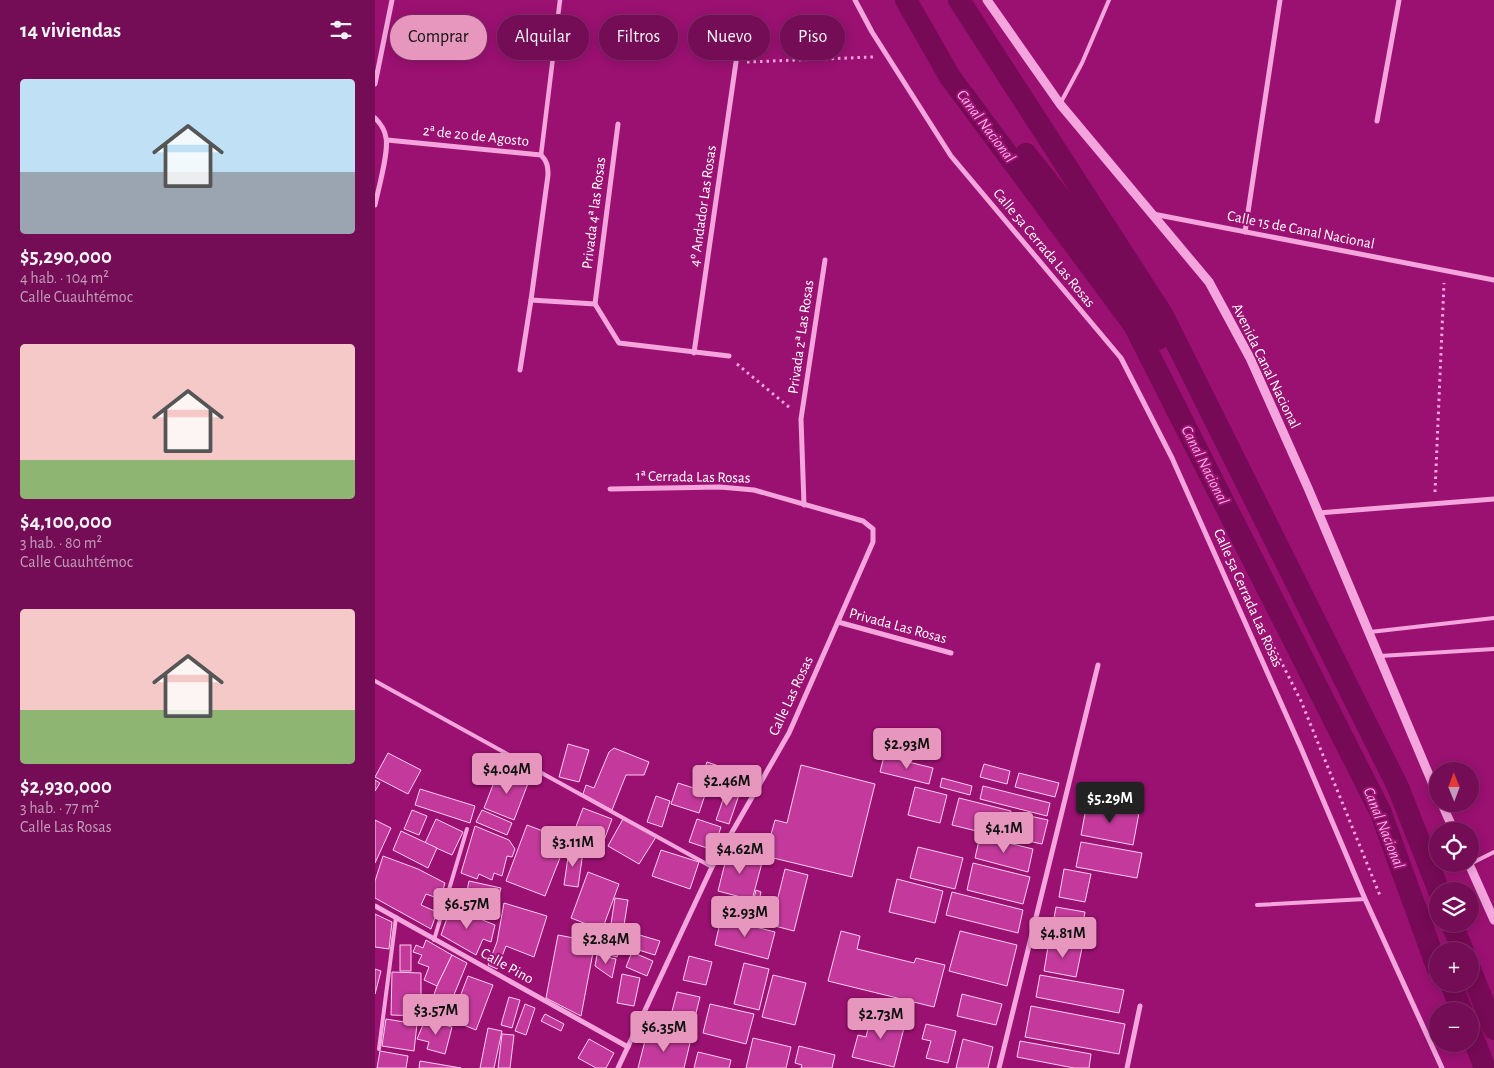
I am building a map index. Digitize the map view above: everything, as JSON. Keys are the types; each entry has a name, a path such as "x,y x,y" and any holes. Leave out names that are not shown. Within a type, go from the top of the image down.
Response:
{"street":[{"path":"375,84 392,0"},
{"path":"541,155 560,0"},
{"name":"Calle 5a Cerrada Las Rosas","path":"855,0 872,32 951,156 1121,358 1172,458 1301,748 1365,899 1442,1068"},
{"name":"Avenida Canal Nacional","path":"987,0 1060,104 1209,282 1250,358 1429,775"},
{"path":"1245,232 1280,0"},
{"path":"1377,121 1399,0"},
{"name":"4º Andador Las Rosas","path":"694,353 736,62"},
{"path":"375,118 383,126 387,140 375,205"},
{"name":"Privada 4ª las Rosas","path":"595,304 618,124"},
{"name":"2ª de 20 de Agosto","path":"387,140 541,155 548,167 548,175 531,300"},
{"name":"Calle 15 de Canal Nacional","path":"1152,213 1494,280"},
{"name":"Privada 2ª Las Rosas","path":"804,505 801,419 825,260"},
{"path":"520,370 531,300 595,304 619,343 729,356"},
{"name":"1ª Cerrada Las Rosas","path":"610,489 720,487 754,490 863,521"},
{"path":"1318,513 1494,499"},
{"name":"Calle Las Rosas","path":"618,1068 712,866 789,734 873,542 873,529 863,521"},
{"name":"Privada Las Rosas","path":"839,622 951,653"},
{"path":"999,1068 1098,665"},
{"path":"1473,872 1494,920"},
{"name":"Calle Pino","path":"375,906 627,1047"},
{"path":"1127,1068 1140,1006"}],"lane":[{"path":"1060,104 1083,63 1109,0"},
{"path":"1368,632 1494,618"},
{"path":"1378,656 1494,648"},
{"path":"375,681 712,866"},
{"path":"434,940 467,829"},
{"path":"1479,859 1494,852"},
{"path":"1257,905 1365,899"},
{"path":"379,1049 396,917"}],"path":[{"path":"736,62 888,57"},
{"path":"1434,505 1445,270"},
{"path":"729,356 801,419"}],"building":[{"path":"568,744 589,750 579,782 559,777"},
{"path":"614,748 649,762 644,775 626,775 612,810 583,794 586,785 594,788 609,752"},
{"path":"388,753 421,770 408,794 375,777"},
{"path":"884,756 933,768 929,784 880,772"},
{"path":"707,762 751,777 746,793 701,778"},
{"path":"984,764 1010,771 1007,784 980,777"},
{"path":"801,765 875,784 852,877 765,856 775,820 787,823"},
{"path":"498,772 516,778 520,772 531,781 527,786 514,820 484,808"},
{"path":"1019,773 1059,783 1055,797 1015,787"},
{"path":"942,778 972,786 970,795 940,787"},
{"path":"375,780 380,783 375,791"},
{"path":"678,783 706,792 699,813 671,804"},
{"path":"983,786 1050,803 1047,816 980,799"},
{"path":"915,787 947,795 940,823 908,815"},
{"path":"420,789 475,806 470,823 415,805"},
{"path":"726,791 739,795 729,824 716,820"},
{"path":"656,796 670,801 662,827 647,822"},
{"path":"959,798 1011,811 1005,838 952,825"},
{"path":"1087,803 1139,813 1133,845 1081,835"},
{"path":"583,808 612,819 603,843 574,832"},
{"path":"412,810 427,816 419,835 404,829"},
{"path":"482,810 512,823 507,835 476,822"},
{"path":"1016,813 1048,820 1042,844 1010,837"},
{"path":"436,819 463,832 452,855 425,843"},
{"path":"623,819 656,837 639,864 608,846"},
{"path":"697,819 721,827 713,850 689,842"},
{"path":"375,820 391,828 375,863"},
{"path":"527,825 567,840 545,896 506,881"},
{"path":"475,826 509,840 515,849 512,857 507,856 502,876 494,873 492,880 479,874 477,879 461,873"},
{"path":"401,831 437,848 428,868 393,850"},
{"path":"980,836 1033,849 1028,872 975,858"},
{"path":"1081,842 1142,853 1137,878 1076,867"},
{"path":"918,847 963,858 955,889 910,878"},
{"path":"569,850 583,852 578,887 564,885"},
{"path":"661,850 699,862 690,889 652,876"},
{"path":"728,851 763,859 752,900 718,891"},
{"path":"383,856 418,869 445,883 440,899 426,894 421,905 437,912 431,929 375,898 375,881"},
{"path":"973,863 1030,877 1023,904 967,890"},
{"path":"785,869 808,875 794,931 771,925"},
{"path":"1064,869 1091,874 1085,902 1059,897"},
{"path":"588,872 619,884 602,930 571,918"},
{"path":"897,879 943,891 935,923 889,912"},
{"path":"469,881 501,888 496,907 465,901"},
{"path":"756,890 761,892 758,905 753,903"},
{"path":"952,892 1023,910 1018,933 946,915"},
{"path":"615,898 628,900 622,938 609,937"},
{"path":"763,902 773,905 769,917 759,915"},
{"path":"504,903 547,916 534,957 506,946 497,969 488,965 497,942"},
{"path":"451,907 495,925 491,942 483,939 476,955 441,935"},
{"path":"1056,907 1085,912 1080,940 1051,935"},
{"path":"375,914 392,922 389,949 375,947"},
{"path":"721,918 775,932 768,959 715,945"},
{"path":"841,931 860,936 857,949 914,963 916,958 945,965 934,1007 828,981"},
{"path":"960,931 1017,945 1007,986 949,971"},
{"path":"636,934 660,941 655,955 632,948"},
{"path":"558,935 595,942 581,1016 546,998"},
{"path":"606,937 622,941 617,957 602,953"},
{"path":"426,940 452,955 437,986 424,980 429,967 418,963 422,955 413,952 416,945 423,948"},
{"path":"1049,941 1082,948 1076,977 1044,971"},
{"path":"400,945 411,945 411,971 400,971"},
{"path":"632,952 653,961 647,976 626,967"},
{"path":"452,955 467,963 442,1024 425,1020 437,986"},
{"path":"597,955 616,959 612,978 595,966"},
{"path":"689,956 712,962 706,985 683,980"},
{"path":"744,963 769,969 759,1010 734,1004"},
{"path":"375,969 381,971 375,994"},
{"path":"392,972 421,973 421,1016 391,1015"},
{"path":"622,974 640,978 634,1006 617,1003"},
{"path":"773,975 806,983 795,1025 762,1017"},
{"path":"1040,975 1124,990 1119,1013 1036,997"},
{"path":"468,976 493,985 476,1030 451,1020"},
{"path":"677,992 700,997 693,1025 670,1019"},
{"path":"962,994 1002,1004 996,1025 957,1016"},
{"path":"509,997 520,1000 512,1028 501,1025"},
{"path":"525,1004 535,1008 526,1035 515,1031"},
{"path":"710,1004 754,1014 746,1044 703,1033"},
{"path":"1031,1006 1125,1024 1119,1054 1025,1037"},
{"path":"872,1012 906,1020 894,1067 852,1057 858,1035 866,1037"},
{"path":"545,1014 564,1024 561,1031 541,1021"},
{"path":"386,1019 417,1024 414,1051 382,1046"},
{"path":"425,1020 452,1027 445,1054 427,1049 429,1042 417,1039"},
{"path":"926,1024 956,1031 948,1063 926,1058 931,1041 922,1039"},
{"path":"488,1028 502,1031 494,1068 480,1068"},
{"path":"647,1033 690,1043 684,1068 638,1068"},
{"path":"502,1034 514,1035 510,1068 498,1068"},
{"path":"753,1038 791,1047 786,1068 746,1068"},
{"path":"589,1039 614,1053 606,1068 596,1068 578,1058"},
{"path":"963,1039 993,1047 988,1068 956,1068"},
{"path":"1020,1041 1091,1054 1089,1068 1074,1068 1017,1057"},
{"path":"799,1046 835,1055 832,1068 801,1068 802,1065 795,1063"},
{"path":"380,1051 408,1056 406,1068 377,1068"},
{"path":"698,1052 731,1060 729,1068 694,1068"},
{"path":"420,1061 461,1068 419,1068"}],"waterway":[{"name":"Canal Nacional","path":"906,0 950,77 1134,325 1381,813 1429,945"},
{"name":"Canal Nacional","path":"959,0 1162,314 1398,787 1435,882"},
{"name":"Canal Nacional","path":"1026,154 1079,221 1141,305 1158,339"},
{"name":"Canal Nacional","path":"1455,932 1459,942"},
{"name":"Canal Nacional","path":"1454,992 1458,1002"},
{"name":"Canal Nacional","path":"1479,992 1494,1029"},
{"name":"Canal Nacional","path":"1479,1052 1485,1068"}]}
